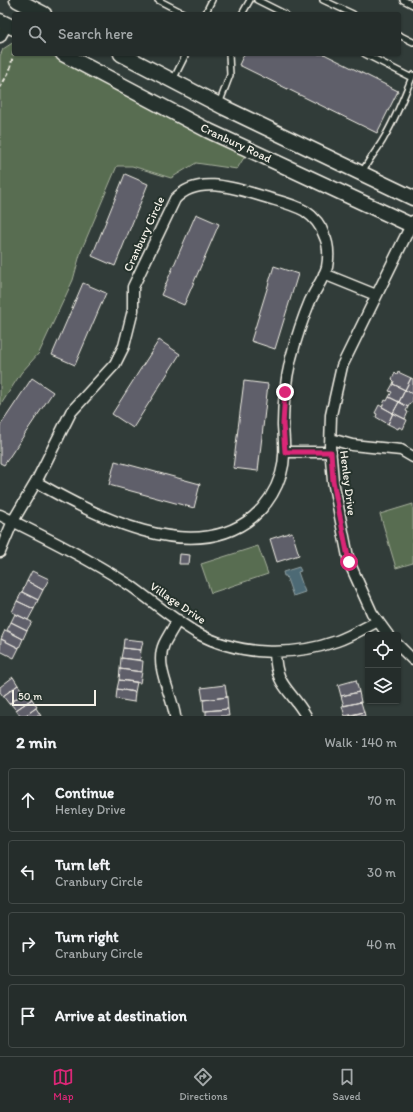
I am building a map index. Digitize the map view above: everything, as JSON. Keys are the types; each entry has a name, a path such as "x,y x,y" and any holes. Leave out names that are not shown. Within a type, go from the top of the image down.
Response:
{"main road":[{"path":"17,0 33,3 42,12"},
{"name":"Cranbury Road","path":"66,56 209,131 412,224"},
{"path":"125,56 218,105 413,198"}],"street":[{"name":"Cranbury Circle","path":"215,185 284,203 305,211 320,227 325,237 328,258 324,274 310,301 298,330 290,361 284,416 285,452 281,474 269,500 257,514 233,530 206,538 188,538 154,533 120,524 36,482 71,412 115,364 124,346 133,310 133,287 175,199 179,194 194,187 215,185"},
{"name":"Henley Drive","path":"386,632 370,609 349,562 333,481 331,415 342,366 412,224"},
{"path":"324,274 376,295"},
{"path":"331,439 352,445 401,450 413,457"},
{"path":"285,452 331,452"},
{"path":"0,552 13,521 36,482"},
{"name":"Village Drive","path":"0,515 74,552 130,586 195,632 223,643 247,649 275,652 302,650 320,646 355,634 378,621"},
{"path":"175,716 162,668 162,654 164,645 178,620"},
{"path":"401,648 413,660"},
{"path":"275,652 276,667 279,679 306,716"}],"lane":[{"path":"158,0 181,12"},
{"path":"206,12 212,0"},
{"path":"243,12 250,0"},
{"path":"257,0 281,12"},
{"path":"323,0 349,12"},
{"path":"403,0 413,5"},
{"path":"401,36 413,42"},
{"path":"173,81 185,56"},
{"path":"218,105 230,75 229,56"},
{"path":"362,174 369,158 384,140 397,114 412,76 369,56"}],"path":[{"path":"0,88 10,70 13,56"}],"green space":[{"path":"12,43 12,56 54,56 245,156 237,169 196,163 171,178 132,166 117,166 81,251 73,280 39,353 21,373 0,406 0,56 3,49"},
{"path":"413,504 413,563 396,568 380,514"},
{"path":"258,546 268,574 211,593 201,564"}],"water":[{"path":"299,567 301,571 298,572 305,592 293,596 286,576 284,576 283,572"}],"building":[{"path":"243,56 328,56 398,91 377,133 239,65"},
{"path":"125,174 148,184 115,266 92,256"},
{"path":"196,214 219,224 184,305 161,295"},
{"path":"274,266 298,274 275,349 251,341"},
{"path":"83,283 106,293 75,365 52,355"},
{"path":"159,340 180,354 133,428 112,414"},
{"path":"398,372 411,378 405,390 393,384 394,381 392,379 395,373 397,375"},
{"path":"32,378 53,392 4,465 0,463 0,426"},
{"path":"411,378 413,379 413,394 405,390"},
{"path":"244,381 268,384 258,471 233,468"},
{"path":"393,384 405,390 399,402 389,397 392,392 389,391"},
{"path":"405,390 413,394 413,403 411,402 408,407 399,402"},
{"path":"389,397 399,402 393,413 382,407 385,400 387,401"},
{"path":"399,402 408,407 406,411 408,412 405,419 393,413"},
{"path":"379,405 393,413 388,424 376,417 377,414 375,413"},
{"path":"393,413 407,420 403,429 399,427 398,429 388,424"},
{"path":"115,461 200,484 194,508 109,485"},
{"path":"292,532 299,555 277,562 270,539"},
{"path":"180,554 190,555 189,564 179,564"},
{"path":"32,571 49,579 43,590 27,581"},
{"path":"27,581 43,590 38,600 22,592"},
{"path":"22,592 38,600 34,609 17,601"},
{"path":"17,601 34,609 28,620 12,612"},
{"path":"15,614 32,622 27,630 11,622"},
{"path":"11,622 27,630 23,639 7,630"},
{"path":"5,630 23,639 19,648 1,639"},
{"path":"1,639 19,648 14,658 0,651"},
{"path":"124,639 143,641 141,650 123,648"},
{"path":"123,648 141,650 140,660 121,658"},
{"path":"121,658 143,661 142,672 120,669"},
{"path":"120,669 142,672 140,683 119,680"},
{"path":"13,677 18,685 3,696 0,692 0,687"},
{"path":"119,680 137,682 135,692 117,689"},
{"path":"356,680 359,692 341,696 338,685"},
{"path":"18,685 24,693 9,704 3,696"},
{"path":"225,685 227,697 203,700 201,688"},
{"path":"117,689 135,692 134,702 116,699"},
{"path":"26,691 32,699 16,710 10,703"},
{"path":"359,692 361,702 344,706 341,696"},
{"path":"227,697 228,709 204,711 203,700"},
{"path":"32,699 37,707 25,716 20,716 16,710"},
{"path":"361,702 364,712 345,716 342,706"},
{"path":"36,708 41,716 25,716"},
{"path":"228,709 229,716 206,716 206,711"},
{"path":"364,712 365,716 349,716"}],"route":[{"path":"285,392 283,424 285,452 331,452 333,481 340,523 349,562"}]}
